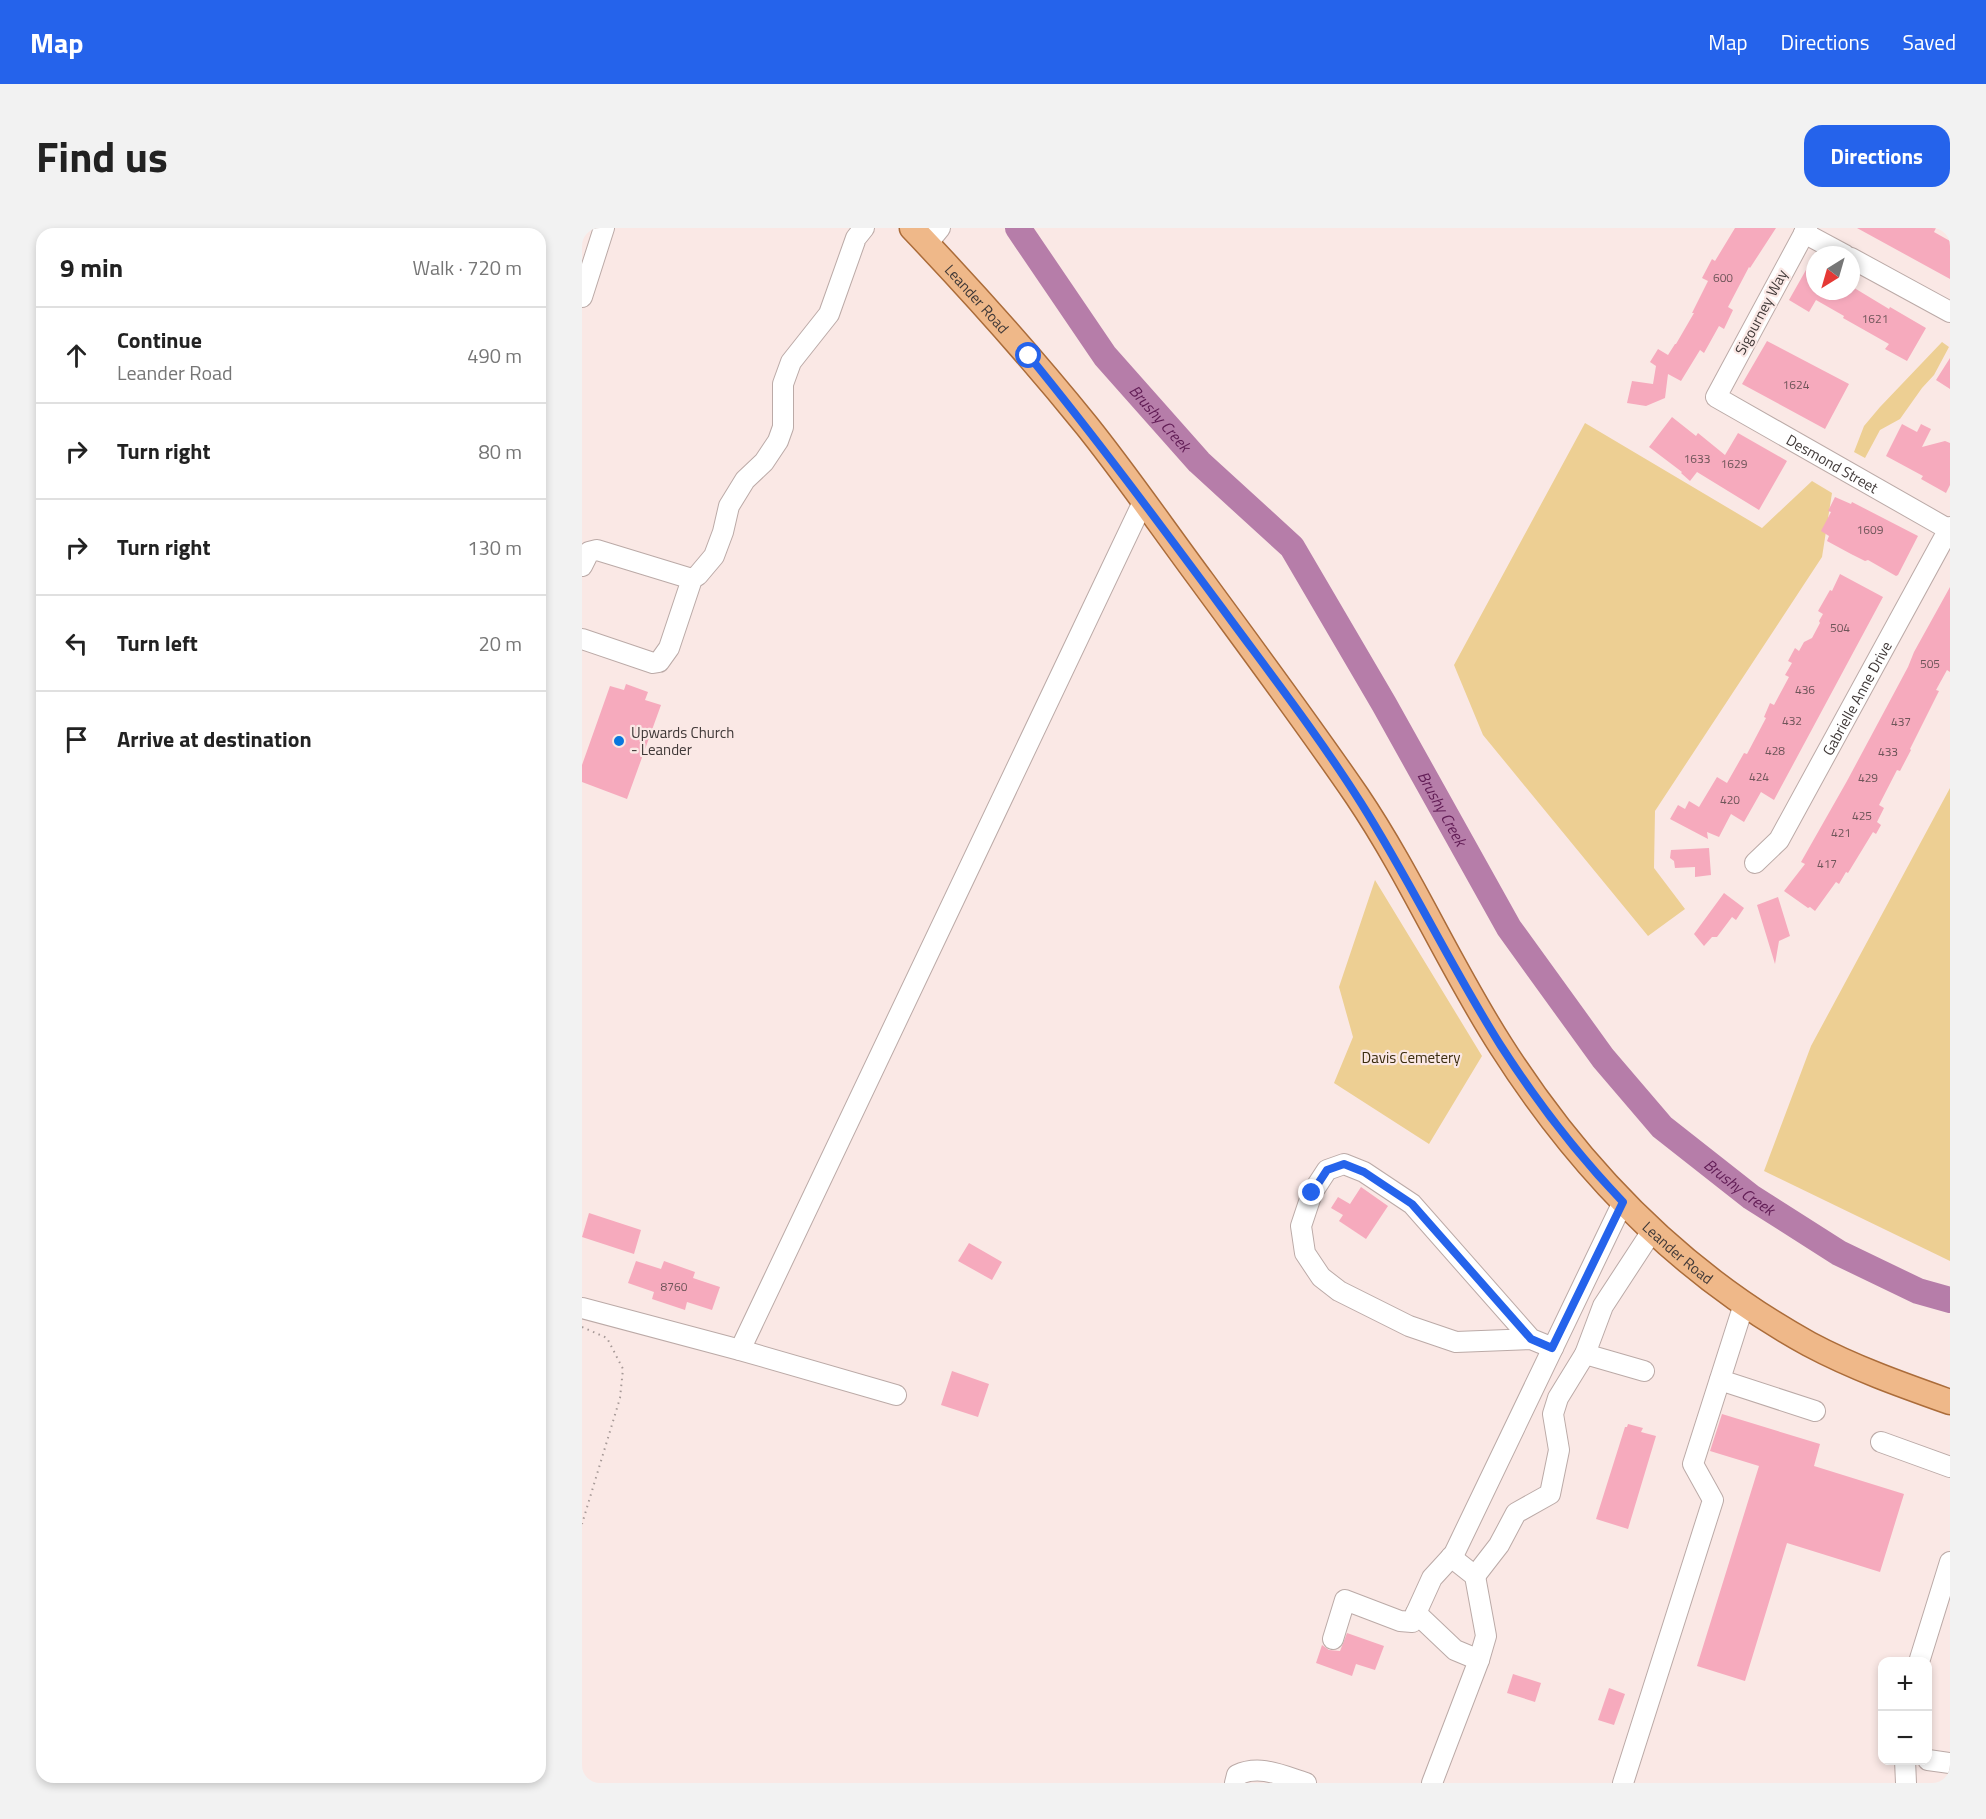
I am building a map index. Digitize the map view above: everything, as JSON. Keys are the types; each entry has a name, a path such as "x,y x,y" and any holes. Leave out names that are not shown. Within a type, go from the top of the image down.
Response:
{"main road":[{"name":"Leander Road","path":"926,233 1090,430 1308,725 1360,801 1408,880 1469,993 1502,1047 1588,1166 1652,1232 1706,1277 1744,1304 1810,1344 1866,1371 1950,1402"}],"street":[{"path":"582,297 604,228"},
{"path":"582,639 653,663 659,662 669,648 692,579 714,556 729,506 745,480 764,462 778,441 783,427 783,384 791,362 829,314 856,238 864,228"},
{"path":"1805,231 1830,246"},
{"name":"Sigourney Way","path":"1716,397 1805,231"},
{"path":"1860,263 1950,312"},
{"name":"Desmond Street","path":"1716,397 1949,528"},
{"path":"740,1350 1143,502"},
{"name":"Gabrielle Anne Drive","path":"1755,863 1779,840 1949,528"},
{"path":"582,566 589,552 597,550 692,579"},
{"path":"1531,1339 1456,1342 1409,1326 1339,1291 1321,1277 1305,1253 1301,1226 1312,1193 1327,1170 1344,1164 1364,1172 1412,1204 1531,1339 1552,1348"},
{"path":"1333,1640 1345,1600 1400,1621 1412,1622 1432,1578 1451,1557 1623,1202"},
{"path":"1475,1575 1500,1545 1516,1513 1550,1494 1558,1450 1553,1414 1558,1398 1585,1354 1604,1306 1652,1232"},
{"path":"1623,1783 1713,1500 1694,1464 1744,1304"},
{"path":"582,1308 896,1395"},
{"path":"1585,1354 1644,1371"},
{"path":"1720,1380 1815,1411"},
{"path":"1881,1442 1950,1467"},
{"path":"1432,1783 1486,1636 1475,1575 1451,1557"},
{"path":"1920,1657 1950,1562"},
{"path":"1416,1613 1455,1650 1479,1660"},
{"path":"1932,1761 1950,1763"},
{"path":"1905,1765 1906,1783"},
{"path":"1235,1783 1237,1775 1247,1770 1259,1769 1306,1783"}],"path":[{"path":"582,1327 607,1338 623,1369 620,1398 582,1524"}],"green space":[{"path":"1942,342 1949,347 1934,375 1900,419 1880,430 1865,458 1854,452 1864,426"},
{"path":"1585,423 1762,528 1812,481 1832,493 1822,557 1655,811 1654,868 1685,909 1648,936 1483,735 1454,665"},
{"path":"1950,788 1950,1261 1764,1171 1811,1046"},
{"name":"Davis Cemetery","path":"1375,880 1482,1056 1429,1144 1334,1083 1353,1037 1339,987"}],"building":[{"path":"1735,228 1776,228 1749,267 1728,307 1733,310 1724,329 1719,326 1704,353 1700,350 1681,381 1668,374 1665,398 1646,406 1627,403 1632,381 1653,384 1656,366 1650,362 1658,349 1668,355 1676,344 1694,313 1692,313 1708,281 1702,278 1712,259 1715,261"},
{"path":"1857,228 1936,228 1934,232 1950,241 1950,279"},
{"path":"1806,270 1806,300 1816,300 1809,312 1789,300"},
{"path":"1860,291 1926,328 1907,361 1885,349 1889,344 1843,318 1844,316 1816,300 1860,300"},
{"path":"1767,341 1849,384 1825,429 1742,384"},
{"path":"1950,358 1950,389 1936,380"},
{"path":"1672,417 1696,436 1698,433 1725,455 1738,433 1787,461 1759,510 1697,472 1690,481 1682,472 1649,447"},
{"path":"1902,424 1917,432 1921,424 1931,429 1922,447 1945,441 1950,443 1950,485 1946,493 1921,479 1923,476 1886,456"},
{"path":"1835,497 1851,504 1852,502 1918,536 1898,575 1827,541 1829,536 1821,531 1831,512 1828,511"},
{"path":"1840,574 1883,597 1774,800 1761,792 1744,822 1731,814 1719,837 1707,832 1708,839 1670,819 1678,805 1685,809 1689,801 1699,807 1717,777 1727,783 1744,753 1747,754 1766,718 1764,717 1770,703 1774,705 1789,677 1785,675 1792,663 1788,661 1795,648 1799,651 1804,642 1812,638 1823,614 1818,611 1830,590 1832,591"},
{"path":"1950,587 1950,672 1947,670 1936,690 1939,691 1911,750 1900,771 1897,770 1879,805 1884,808 1877,822 1881,825 1876,834 1873,832 1848,873 1846,872 1839,884 1836,882 1815,911 1808,908 1784,891 1805,864 1801,862 1847,781"},
{"path":"626,684 648,692 645,700 661,705 627,799 582,782 582,765 610,686 624,690"},
{"path":"1709,848 1711,875 1695,877 1695,867 1675,868 1674,861 1670,858 1671,850"},
{"path":"1724,893 1744,908 1736,920 1732,917 1717,937 1712,937 1704,946 1694,934"},
{"path":"1778,897 1790,936 1779,941 1775,964 1757,905"},
{"path":"1361,1187 1388,1206 1366,1239 1339,1221 1343,1215 1331,1208 1338,1197 1350,1204"},
{"path":"589,1213 641,1230 634,1254 582,1237"},
{"path":"969,1243 1002,1262 992,1280 958,1261"},
{"path":"636,1261 661,1269 664,1261 695,1272 693,1278 720,1287 712,1310 687,1302 685,1310 652,1299 654,1292 628,1283"},
{"path":"952,1371 989,1384 978,1417 941,1405"},
{"path":"1722,1414 1820,1444 1814,1466 1904,1494 1880,1572 1787,1543 1745,1681 1697,1666 1759,1466 1710,1451"},
{"path":"1628,1424 1643,1428 1641,1432 1656,1436 1628,1529 1596,1519 1625,1427"},
{"path":"1347,1633 1384,1646 1375,1670 1356,1664 1352,1676 1316,1663 1322,1645 1329,1650 1340,1651"},
{"path":"1513,1674 1541,1683 1535,1702 1507,1693"},
{"path":"1609,1688 1625,1694 1614,1725 1598,1720"}],"waterway":[{"name":"Brushy Creek","path":"1018,228 1105,356 1199,462 1292,547 1384,704 1509,928 1603,1058 1662,1127 1751,1197 1839,1253 1918,1291 1950,1300"}],"place":[{"name":"Upwards Church - Leander","path":"619,741"}],"route":[{"path":"1029,356 1090,430 1308,725 1360,801 1408,880 1469,993 1502,1047 1548,1114 1588,1166 1623,1202 1552,1348 1531,1339 1412,1204 1364,1172 1344,1164 1327,1170 1312,1193"}]}
